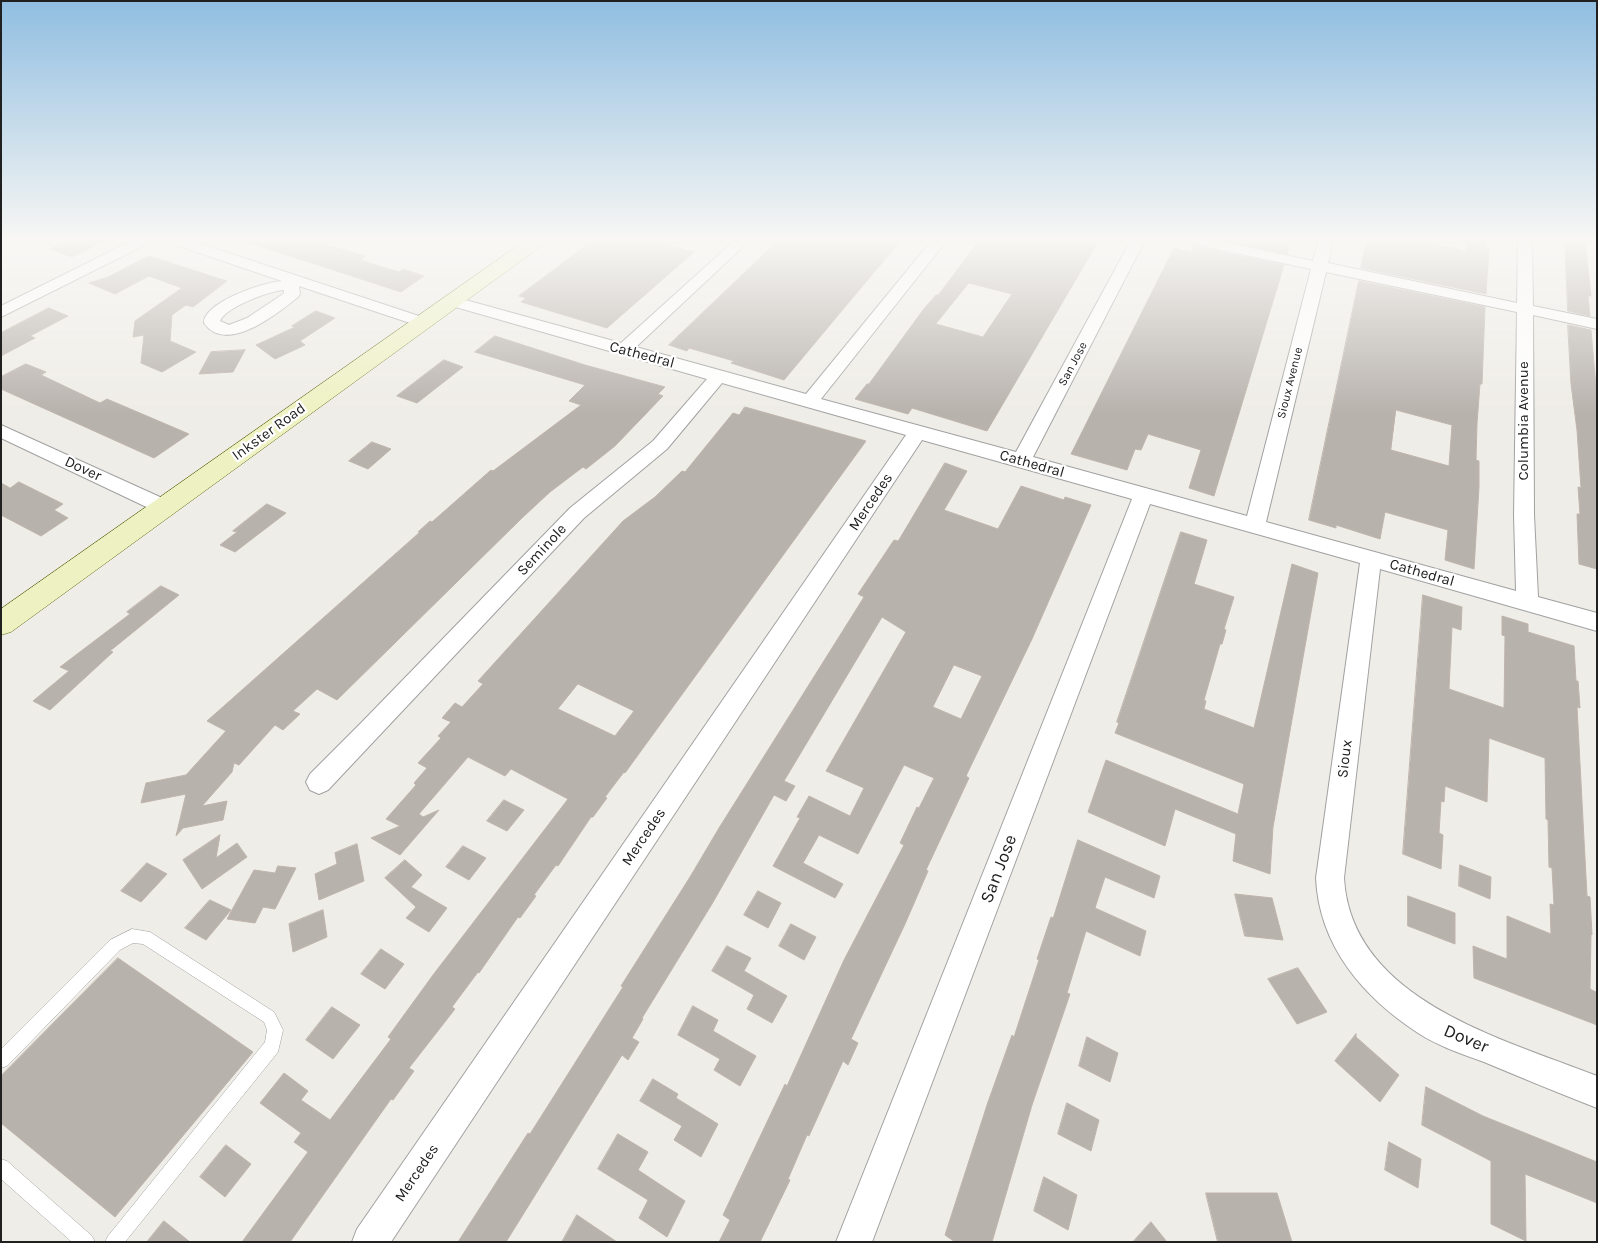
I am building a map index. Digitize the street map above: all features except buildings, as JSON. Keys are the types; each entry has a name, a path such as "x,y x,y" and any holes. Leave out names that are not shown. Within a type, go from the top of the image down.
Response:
{"main road":[{"name":"Inkster Road","path":"1,624 422,322 460,304 467,298"}],"street":[{"path":"1,312 29,298"},
{"path":"343,298 422,322"},
{"path":"623,350 680,298"},
{"path":"809,402 893,298"},
{"name":"San Jose","path":"1021,461 1107,298"},
{"name":"Sioux Avenue","path":"1255,526 1310,298"},
{"path":"1472,298 1597,324"},
{"name":"Columbia Avenue","path":"1525,298 1524,515 1527,602"},
{"name":"Cathedral","path":"460,304 1597,622"},
{"name":"Seminole","path":"319,782 370,731 577,513 660,445 719,376"},
{"name":"Dover","path":"1,431 164,507"},
{"name":"Mercedes","path":"370,1242 918,432"},
{"name":"San Jose","path":"854,1242 1144,495"},
{"name":"Sioux","path":"1355,955 1335,916 1331,899 1330,878 1371,558"},
{"name":"Dover","path":"1355,955 1386,990 1430,1023 1454,1035 1597,1092"}],"lane":[{"path":"1,1060 115,945 132,936 145,937 269,1017 275,1030 272,1046 114,1242"},
{"path":"1,1167 86,1242"}]}
